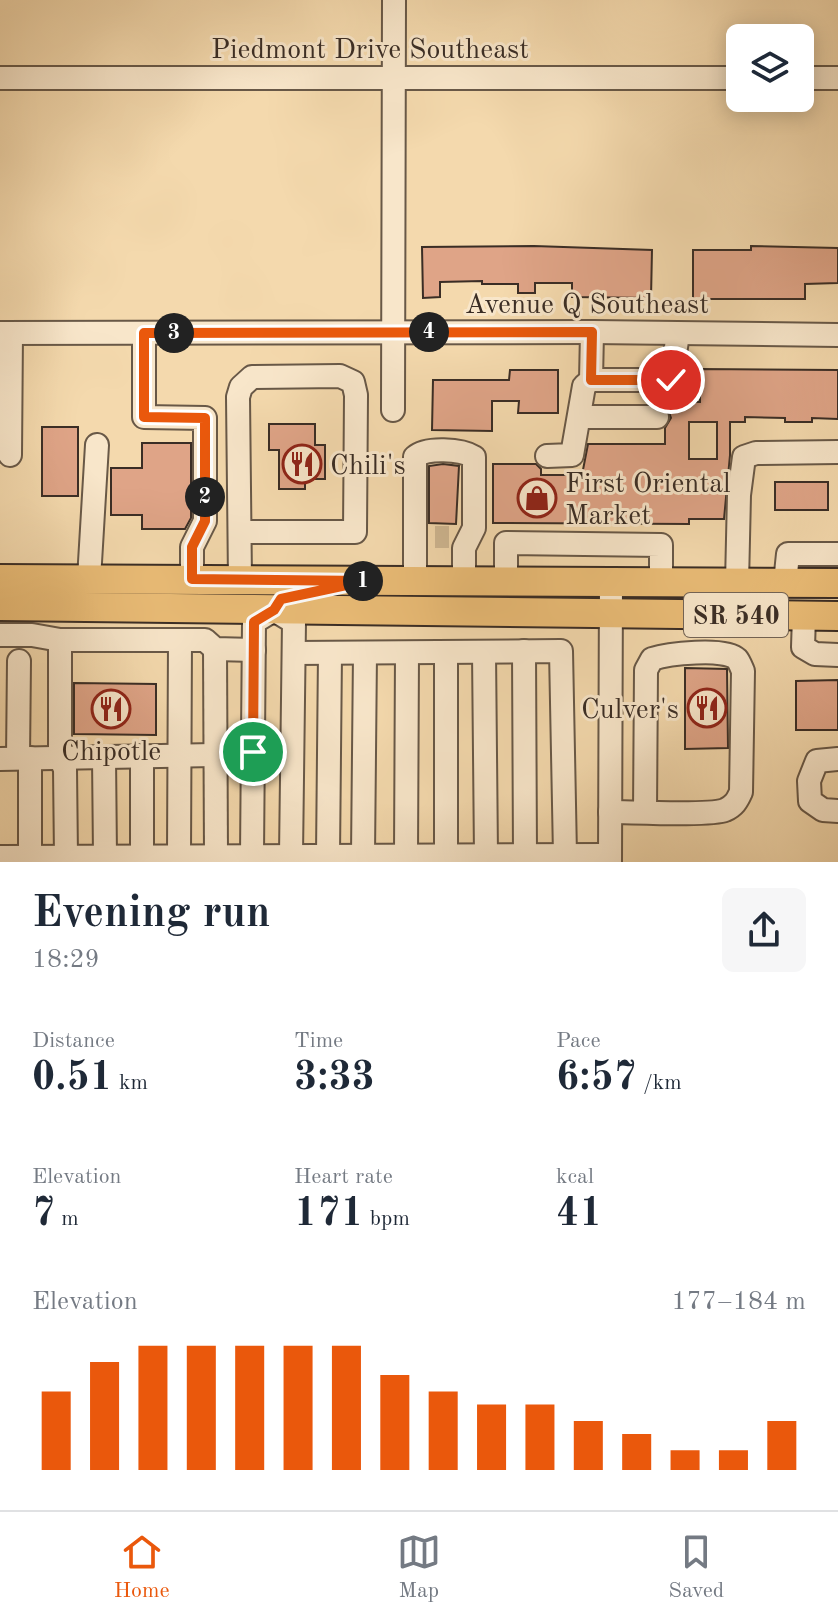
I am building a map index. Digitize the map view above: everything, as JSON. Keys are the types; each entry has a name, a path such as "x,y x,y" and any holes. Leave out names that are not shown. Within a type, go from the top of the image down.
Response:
{"main road":[{"name":"SR 540","path":"0,579 838,583"},
{"path":"56,607 106,595 209,594 233,587 240,580"},
{"path":"274,610 281,599 365,581"},
{"name":"SR 540","path":"9,606 611,613 825,612"}],"street":[{"path":"393,410 394,0"},
{"name":"Piedmont Drive Southeast","path":"0,78 726,78"},
{"path":"814,78 838,78"},
{"path":"591,380 592,332"},
{"name":"Avenue Q Southeast","path":"5,333 592,332 838,335"},
{"path":"5,333 10,455"},
{"path":"144,333 144,417 205,418 205,521 192,547 192,579"},
{"path":"547,456 572,455 584,386 591,380 671,380 678,334"},
{"path":"240,580 238,397 241,387 252,377 340,376 353,382 356,395 355,532 241,532"},
{"path":"581,417 657,417"},
{"path":"89,579 97,445"},
{"path":"737,583 739,495 744,457 756,453 838,452"},
{"path":"415,581 442,537 464,548 464,581"},
{"path":"506,581 506,543 661,545 661,582"},
{"path":"0,857 565,855 610,858 611,613 605,544"},
{"path":"785,583 788,554 838,554"},
{"path":"9,606 14,646 8,727 16,758 30,857"},
{"path":"252,855 254,622 274,610 294,622 291,855"},
{"path":"825,612 803,647 815,654 838,655"},
{"path":"14,646 60,640 205,640 215,649 254,650"},
{"path":"60,640 60,758 65,769 66,857"},
{"path":"179,855 180,640"},
{"path":"215,649 216,855"},
{"path":"524,651 525,855"},
{"path":"294,653 561,651 565,855"},
{"path":"446,652 446,855"},
{"path":"484,652 486,855"},
{"path":"328,855 330,653"},
{"path":"363,855 365,653"},
{"path":"406,855 407,653"},
{"path":"610,812 645,812 722,812 736,803 741,792 743,671 738,660 728,654 667,653 652,659 646,670 645,812"},
{"path":"610,705 646,704"},
{"path":"16,758 214,755"},
{"path":"142,756 142,856"},
{"path":"104,757 105,856"},
{"path":"838,759 817,761 809,781 810,801 823,810 838,811"}],"building":[{"path":"534,246 652,250 651,298 572,297 572,283 535,283 535,293 518,293 518,284 482,284 482,281 440,282 440,297 423,298 422,247"},
{"path":"751,246 838,248 838,283 805,284 805,299 693,299 693,250 751,250"},
{"path":"700,369 838,370 838,419 812,418 812,422 785,422 785,418 745,417 745,422 730,422 724,519 689,519 689,524 493,523 493,464 536,464 541,469 541,475 582,475 588,444 665,444 665,428 671,418 665,401 700,402","holes":["689,422 717,422 717,459 689,459"]},
{"path":"510,370 558,370 558,413 518,413 519,401 492,401 492,431 432,430 433,380 509,380"},
{"name":"Chili's","path":"269,424 315,424 315,445 325,445 325,479 305,479 305,489 279,489 279,450 269,450"},
{"path":"42,427 78,427 78,496 42,496"},
{"path":"142,443 191,443 191,518 185,529 142,529 142,515 111,515 111,468 142,468"},
{"path":"429,466 459,466 456,524 429,523"},
{"path":"775,482 828,482 828,510 775,510"},
{"name":"Culver's","path":"685,668 727,669 728,748 685,749"},
{"path":"838,680 838,730 796,730 796,681"},
{"name":"Chipotle","path":"74,683 156,684 156,735 74,734"}],"tunnel":[{"path":"435,537 449,537"}],"place":[{"name":"Chili's","path":"302,464"},
{"name":"First Oriental Market","path":"537,498"},
{"name":"Culver's","path":"707,708"},
{"name":"Chipotle","path":"111,709"}],"route":[{"path":"253,752 254,622 274,610 281,599 365,581 192,579 192,547 205,521 205,418 144,417 144,333 592,332 591,380 671,380"}]}
